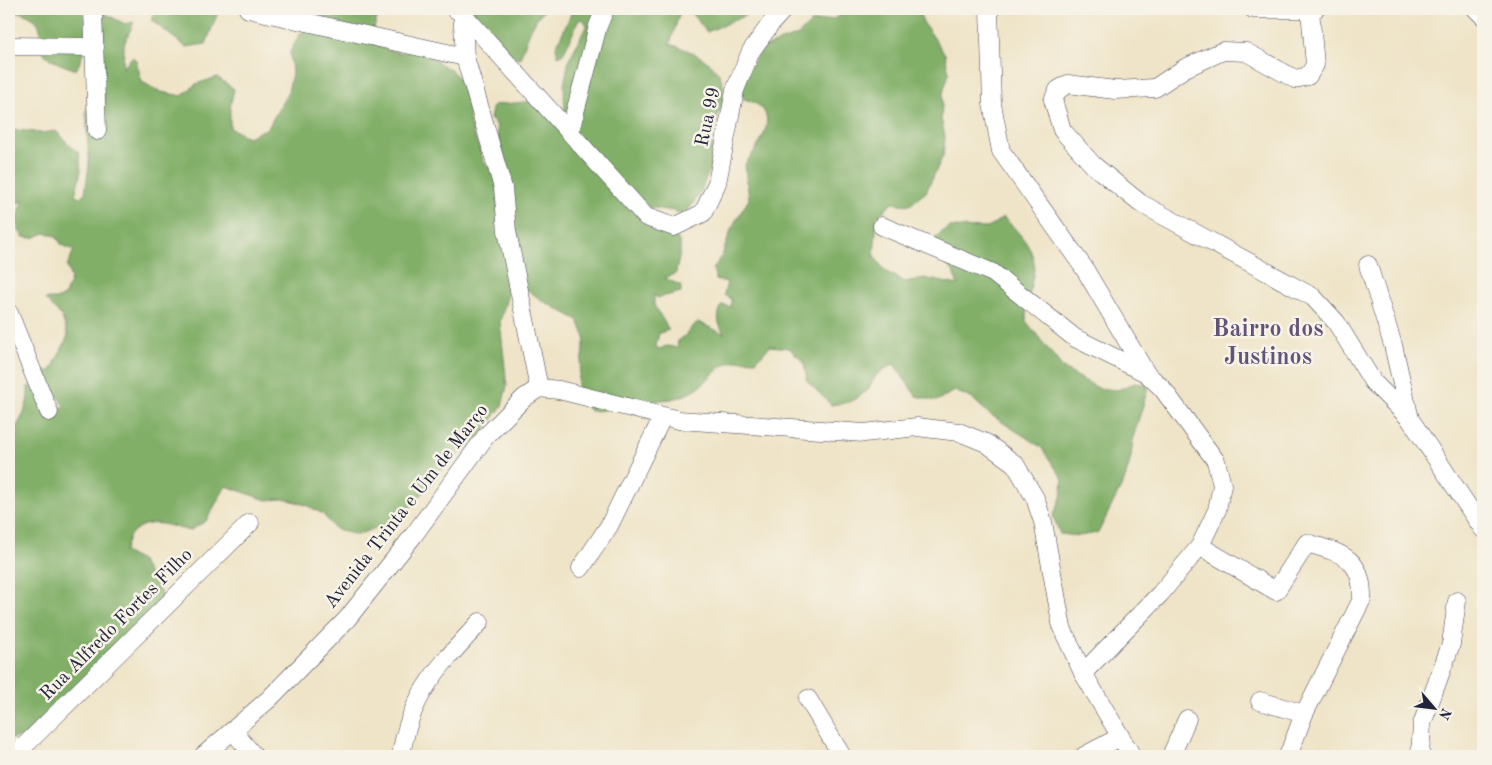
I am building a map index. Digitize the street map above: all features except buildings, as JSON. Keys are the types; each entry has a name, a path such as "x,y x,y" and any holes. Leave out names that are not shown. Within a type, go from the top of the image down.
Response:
{"street":[{"path":"94,9 97,131"},
{"path":"248,9 465,57"},
{"path":"570,131 605,9"},
{"name":"Rua 99","path":"570,131 646,217 674,227 703,213 717,183 735,90 751,51 784,9"},
{"path":"989,9 992,104 1001,151 1084,268 1146,373 1162,388 1216,461 1222,485 1217,510 1200,546 1160,594 1083,673"},
{"path":"1254,9 1313,9 1311,36 1315,65 1308,76 1295,79 1246,52 1222,51 1185,68 1155,88 1116,90 1068,84 1058,90 1053,100 1062,130 1093,165 1140,202 1313,297 1336,322 1373,382 1410,419 1483,529"},
{"path":"1476,9 1483,16"},
{"path":"460,10 465,57 503,188 507,231 539,388 559,390 662,418 864,434 917,427 959,432 986,443 1015,464 1035,498 1045,529 1062,628 1083,673 1132,756"},
{"path":"460,10 570,131"},
{"path":"9,46 95,47"},
{"path":"882,226 993,273 1075,338 1146,373"},
{"path":"1368,265 1400,371 1410,419"},
{"path":"9,313 49,412"},
{"name":"Avenida Trinta e Um de Março","path":"212,753 232,731 269,699 347,618 413,536 486,436 524,398 539,388"},
{"path":"581,568 609,526 662,418"},
{"name":"Rua Alfredo Fortes Filho","path":"14,756 250,523"},
{"path":"1200,546 1276,590 1307,543 1342,553 1356,569 1362,584 1362,599 1304,714 1288,756"},
{"path":"1420,756 1422,724 1451,644 1457,601"},
{"path":"401,756 409,717 419,697 440,666 480,622"},
{"path":"808,698 842,756"},
{"path":"1260,701 1304,714"},
{"path":"1171,756 1187,719"},
{"path":"232,731 254,756"},
{"path":"1084,756 1120,737"}],"green space":[{"path":"9,9 83,9 86,32 82,56 76,70 54,61 44,53 41,46 39,25 35,20 19,12 11,16"},
{"path":"154,9 219,9 206,44 186,47 152,21"},
{"path":"327,9 380,9 374,28 379,47 399,53 418,50 452,71 465,85 470,124 485,164 498,174 503,162 496,124 490,119 493,105 536,101 565,120 564,85 569,60 587,25 583,19 579,20 563,54 558,56 556,47 571,14 570,9 748,9 746,15 707,32 690,12 680,12 670,44 701,57 719,74 723,87 723,109 718,114 715,128 703,138 725,155 710,169 700,193 684,216 674,211 647,207 671,230 680,245 676,273 665,278 681,286 681,292 657,298 654,294 654,305 669,330 659,333 656,346 659,349 667,346 678,348 677,341 698,322 724,334 718,317 722,305 731,307 731,299 724,295 727,282 716,280 713,269 722,256 732,227 749,199 745,164 763,137 766,128 767,119 764,111 756,104 744,99 739,86 762,48 798,35 812,22 833,19 852,9 918,9 923,22 945,54 949,73 943,93 941,118 945,137 943,156 926,192 910,205 891,203 877,218 874,256 885,271 905,282 924,278 958,285 953,271 938,257 934,238 949,227 988,228 1003,217 1024,240 1034,262 1026,321 1064,369 1098,388 1117,390 1135,383 1149,385 1133,438 1131,457 1125,479 1098,533 1079,536 1060,534 1053,516 1061,498 1063,479 1041,447 988,413 973,399 955,391 936,401 916,396 894,364 877,374 867,391 850,402 831,405 807,381 804,362 789,348 770,346 756,361 731,362 724,365 698,388 682,396 590,411 576,395 585,338 578,320 543,301 512,279 500,322 507,386 502,406 479,438 448,464 408,510 393,521 357,535 335,529 323,514 306,505 286,499 266,500 226,486 206,521 189,531 160,524 145,525 138,528 129,537 124,552 141,561 162,595 157,615 33,734 9,739 9,435 18,424 24,412 28,386 38,390 55,407 65,407 39,372 51,371 68,336 62,317 45,299 58,299 65,295 71,279 67,266 74,250 62,245 56,236 45,233 33,238 23,237 15,223 23,200 9,208 9,129 42,133 56,131 79,152 81,171 75,195 80,197 85,193 89,165 86,112 96,80 92,12 102,12 125,24 134,22 124,44 123,68 132,57 136,60 142,82 161,92 182,96 196,84 217,77 234,89 230,107 230,128 248,137 268,128 288,92 292,73 290,52 300,34 317,23"},
{"path":"462,9 546,9 533,25 520,58 502,55"}],"district":[{"name":"Bairro dos Justinos","path":"1268,344"}]}
